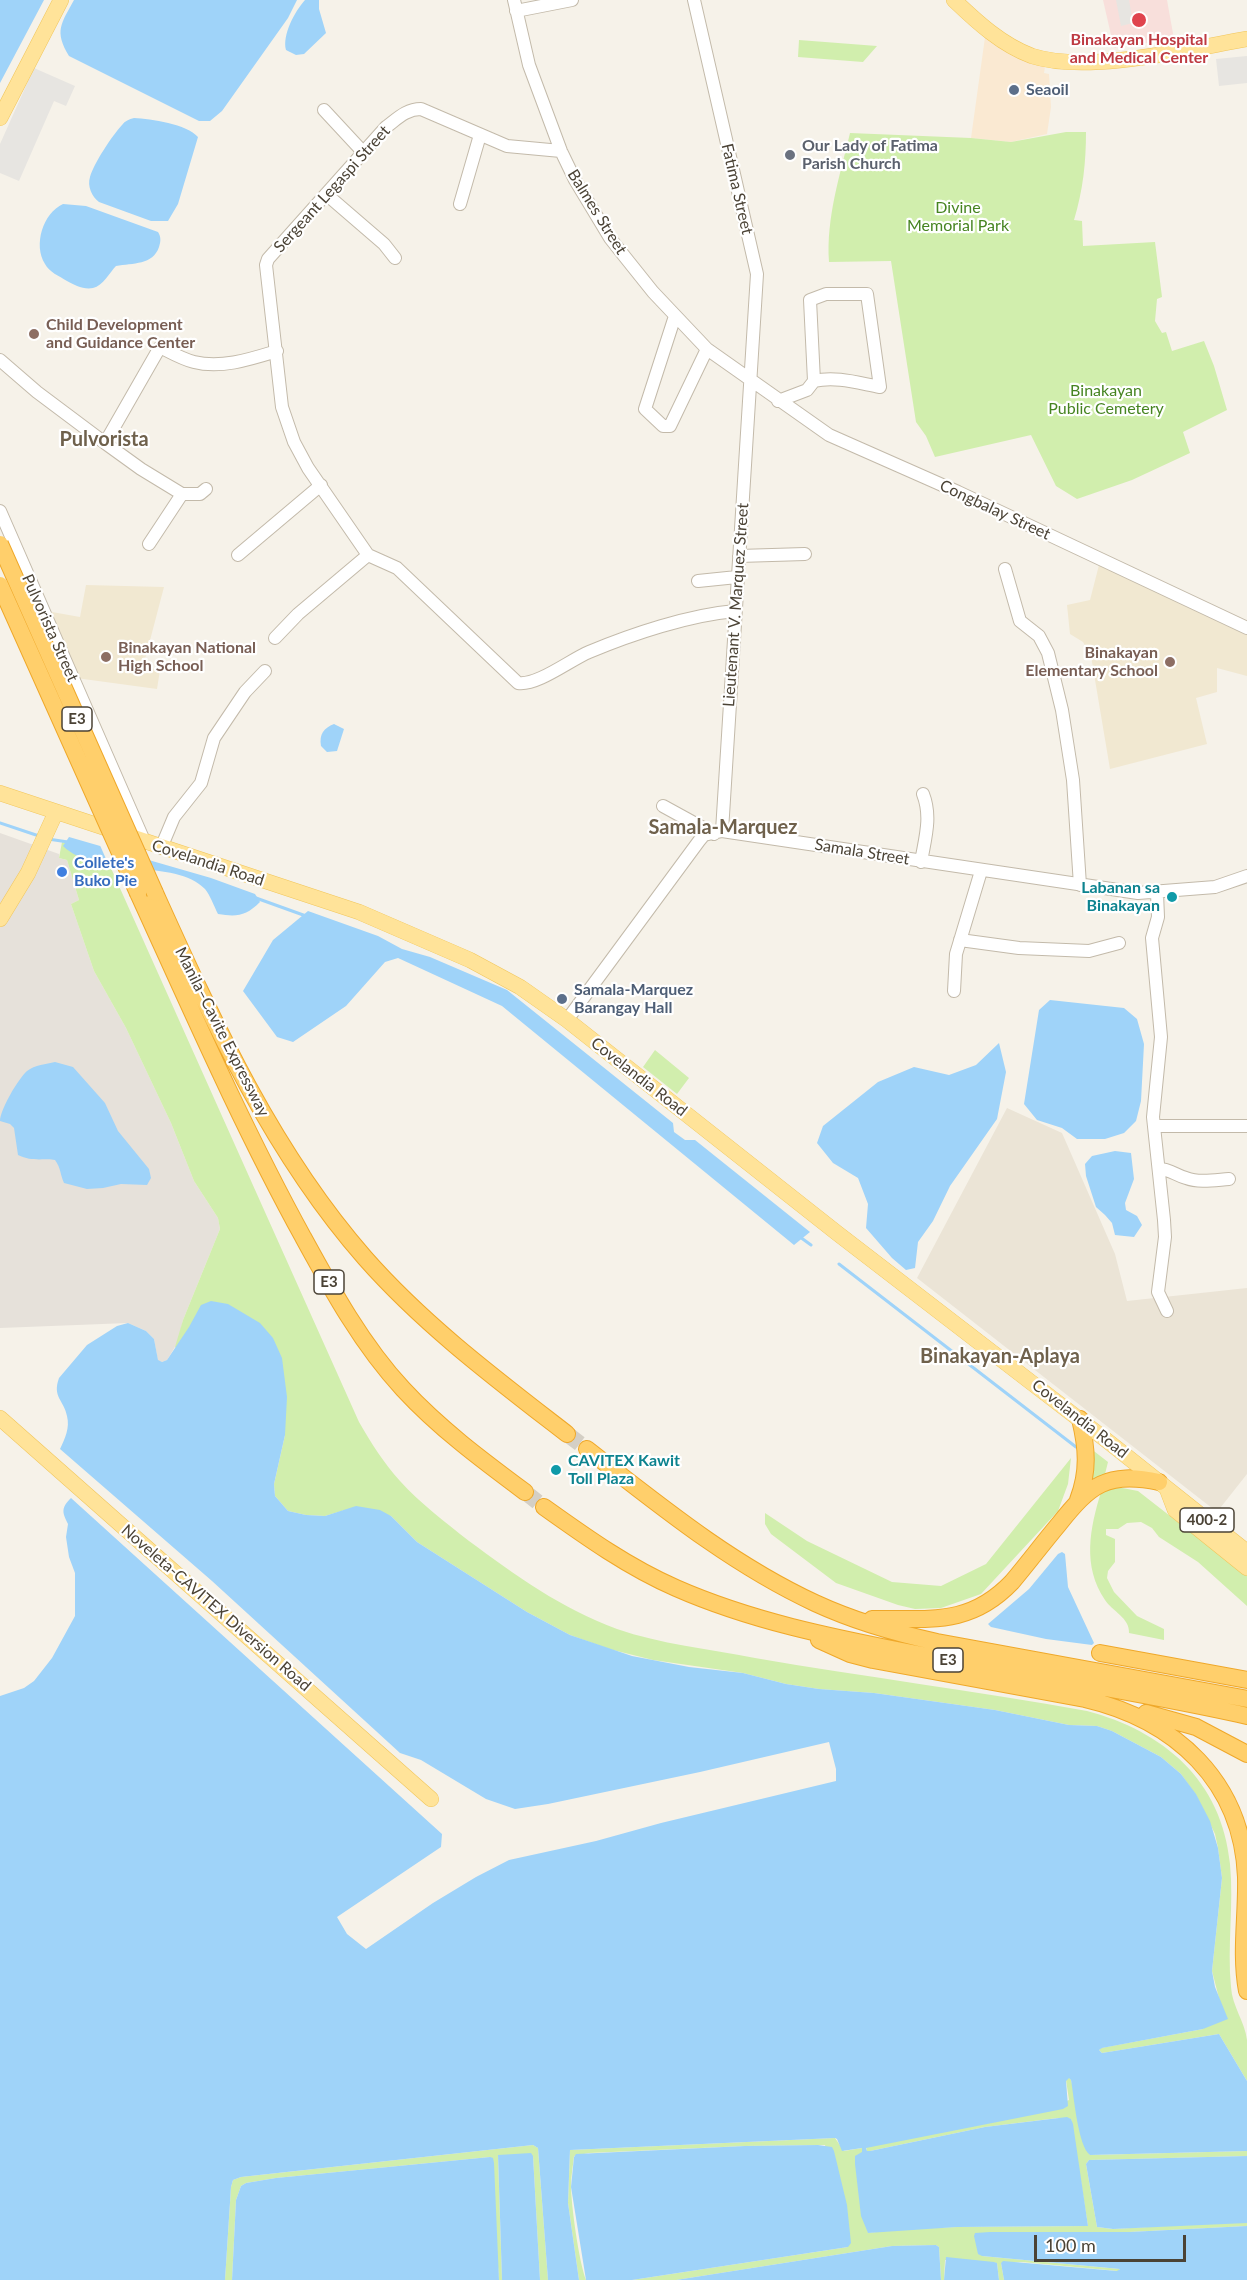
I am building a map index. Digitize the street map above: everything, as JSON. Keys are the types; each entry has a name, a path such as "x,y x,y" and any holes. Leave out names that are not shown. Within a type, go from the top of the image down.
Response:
{"highway":[{"name":"Manila–Cavite Expressway","path":"0,544 257,1152 344,1309 381,1362 408,1394 462,1444 525,1492"},
{"name":"Manila–Cavite Expressway","path":"0,585 146,893 198,989 249,1091 297,1169 328,1213 366,1260 413,1307 474,1362 567,1434"},
{"path":"1078,1500 1087,1462 1080,1419"},
{"name":"E3","path":"586,1449 674,1516 742,1563 799,1595 854,1619 937,1642 1100,1679 1247,1716"},
{"path":"854,1619 935,1620 955,1617 981,1608 1002,1593 1012,1582 1078,1500 1100,1484 1120,1478 1134,1478 1163,1485"},
{"name":"E3","path":"544,1507 604,1549 658,1580 731,1610 799,1630 964,1663 1247,1699"},
{"path":"799,1630 839,1650 873,1660 1085,1699 1196,1727 1225,1740 1247,1754"},
{"path":"1100,1653 1247,1680"},
{"path":"1116,1707 1143,1718 1179,1741 1204,1768 1227,1803 1238,1830 1246,1868 1242,1951 1247,1991"}],"main road":[{"path":"0,118 61,0"},
{"path":"954,0 995,36 1031,56 1052,60 1077,63 1122,60 1247,39"},
{"name":"Covelandia Road","path":"0,793 53,818 145,843 359,912 470,960 520,987 567,1020 837,1233 1080,1419 1247,1552"},
{"path":"0,919 28,873 53,818"},
{"name":"Noveleta-CAVITEX Diversion Road","path":"0,1418 431,1799"},
{"name":"Covelandia Road","path":"1163,1485 1175,1510 1247,1568"}],"street":[{"path":"515,5 572,0"},
{"name":"Fatima Street","path":"694,0 757,274 750,380"},
{"name":"Balmes Street","path":"515,5 529,65 561,151 587,201 610,238 653,292 707,349 750,380"},
{"name":"Sergeant Legaspi Street","path":"368,555 308,468 287,424 282,407 266,265 268,259 386,128 413,109 421,109 507,146 561,151"},
{"path":"324,110 363,152"},
{"path":"460,204 480,135"},
{"path":"326,194 384,244 395,258"},
{"path":"778,401 807,390 814,381 810,300 826,294 867,294 880,387 833,378 814,381"},
{"path":"675,316 645,409 663,426 670,426 707,349"},
{"path":"105,443 159,347 193,362 210,365 246,360 277,351"},
{"path":"0,360 37,392 141,469 182,494 200,494 206,489"},
{"name":"Congbalay Street","path":"750,380 829,435 958,492 1247,628"},
{"name":"Lieutenant V. Marquez Street","path":"718,832 750,380"},
{"path":"237,555 321,485"},
{"path":"149,544 182,494"},
{"name":"Pulvorista Street","path":"0,511 145,843"},
{"path":"739,556 805,554"},
{"path":"275,638 298,614 368,555 397,568 518,683 529,683 588,652 633,637 707,614 735,611"},
{"path":"1005,569 1020,621 1039,636 1048,652 1062,710 1073,780 1080,885"},
{"path":"698,581 737,577"},
{"path":"161,848 174,817 201,783 214,738 231,710 265,671"},
{"path":"921,862 929,818 924,794"},
{"name":"Samala Street","path":"663,806 718,832 1138,893 1215,886 1247,876"},
{"path":"567,1020 699,841 704,835 718,832"},
{"path":"954,991 956,954 981,871"},
{"path":"1157,893 1158,916 1152,938 1161,1037 1154,1126 1165,1237 1158,1292 1167,1311"},
{"path":"960,940 1019,948 1089,951 1119,943"},
{"path":"1154,1126 1247,1126"},
{"path":"1159,1169 1167,1169 1187,1179 1229,1179"}],"shaded area":[{"name":"Binakayan Hospital and Medical Center","path":"1103,0 1167,0 1174,39 1114,48"},
{"path":"1116,0 1129,0 1133,23 1121,26"},
{"name":"Seaoil","path":"986,30 1046,61 1044,73 1049,74 1051,107 1047,134 1011,142 971,138"},
{"path":"1247,56 1247,83 1219,86 1216,59"},
{"path":"34,68 75,86 66,106 54,101 19,181 0,173 0,144"},
{"name":"Binakayan Elementary School","path":"1099,565 1247,631 1247,676 1217,668 1217,692 1196,698 1207,744 1110,769 1091,656 1083,642 1070,634 1067,605 1090,600"},
{"path":"86,585 164,587 143,667 160,670 157,689 76,678 50,620 52,612 80,617"},
{"path":"0,833 59,854 59,858 67,860 79,900 71,904 94,971 126,1028 171,1123 194,1181 218,1218 220,1229 183,1320 178,1342 167,1360 162,1362 158,1361 154,1339 146,1331 128,1323 0,1328"},
{"path":"1007,1108 1062,1133 1115,1254 1127,1301 1247,1288 1247,1474 1217,1512 917,1278"}],"green space":[{"path":"799,40 877,46 863,62 798,57"},
{"path":"1066,132 1086,132 1080,198 1074,220 1082,221 1083,246 1155,242 1162,297 1157,299 1155,321 1162,333 1166,332 1172,351 1204,341 1227,410 1183,432 1190,453 1132,480 1077,499 1056,486 1031,435 935,457 926,436 916,422 891,261 829,262 832,213 850,133 1011,142"},
{"path":"62,842 106,857 359,1422 383,1460 408,1489 469,1541 522,1579 577,1612 617,1629 667,1642 755,1658 1087,1711 1115,1720 1164,1746 1201,1784 1215,1807 1225,1834 1231,1879 1231,1987 1247,2040 1247,2081 1219,2034 1102,2053 1099,2050 1203,2029 1220,2002 1212,1971 1222,1878 1215,1834 1196,1795 1181,1774 1161,1757 1112,1731 1097,1726 1069,1725 995,1710 874,1693 786,1684 743,1673 653,1660 609,1649 570,1635 527,1612 417,1542 391,1516 345,1510 325,1516 288,1511 275,1496 274,1484 285,1435 175,1347 183,1320 220,1229 218,1218 194,1181 171,1123 126,1028 94,971 71,904 79,900 67,860 59,858"},
{"path":"655,1050 689,1078 677,1094 643,1067"},
{"path":"1090,1448 1108,1462 1105,1474 1092,1481"},
{"path":"1071,1458 1068,1484 1058,1511 981,1594 941,1608 915,1609 898,1605 836,1583 771,1534 765,1524 765,1513 807,1541 892,1582 941,1586 986,1564"},
{"path":"1112,1486 1138,1491 1247,1576 1247,1606 1198,1562 1159,1537 1152,1528 1141,1522 1127,1523 1118,1529 1106,1529 1106,1535 1115,1539 1115,1562 1108,1571 1107,1578 1114,1592 1137,1616 1164,1629 1164,1640 1129,1633 1127,1623 1108,1604 1098,1587 1091,1560 1091,1533 1097,1506 1101,1492"},
{"path":"1069,2077 1090,2155 1247,2151 1247,2156 1089,2160 1086,2164 1097,2227 1113,2229 1234,2222 1247,2223 1247,2226 1129,2232 990,2232 982,2256 1120,2269 1118,2271 1022,2262 1001,2263 1004,2280 999,2280 997,2263 945,2260 944,2280 941,2280 939,2247 936,2245 892,2246 676,2280 632,2280 848,2247 825,2145 589,2153 574,2156 571,2178 576,2233 586,2280 579,2280 568,2203 570,2150 835,2138 844,2151 862,2148 868,2233 957,2227 1088,2226 1071,2119 1058,2118 985,2127 870,2151 867,2151 866,2147 1034,2114 1069,2100 1066,2080"},
{"path":"533,2145 538,2148 548,2280 540,2280 533,2156 498,2156 502,2280 499,2280 490,2157 246,2183 241,2186 236,2200 232,2280 225,2280 233,2180 241,2177"}],"water":[{"path":"0,0 44,0 0,83"},
{"path":"74,0 297,0 288,18 222,111 210,121 199,121 69,56 62,40 61,28"},
{"path":"305,0 319,0 319,9 326,33 304,54 296,55 286,50 286,37 297,10"},
{"path":"134,118 177,126 193,132 198,137 178,204 168,221 151,221 99,202 91,191 90,177 99,157 123,124"},
{"path":"63,204 86,206 158,232 159,247 156,253 147,260 116,266 97,287 76,286 49,269 40,248 45,222 56,208"},
{"path":"334,724 344,729 337,751 327,752 321,746 321,738 327,727"},
{"path":"69,837 211,878 255,894 260,902 241,914 218,914 205,889 192,880 156,870 95,862 78,856 63,846"},
{"path":"308,911 378,936 402,949 430,957 507,990 673,1123 674,1132 685,1140 695,1140 810,1232 794,1245 502,1006 398,958 385,962 346,1006 293,1042 277,1037 243,991 273,940"},
{"path":"1050,1000 1124,1008 1137,1019 1144,1044 1141,1101 1136,1121 1124,1133 1105,1139 1077,1139 1062,1128 1037,1120 1024,1104 1039,1010"},
{"path":"999,1043 1006,1072 997,1119 950,1186 933,1221 918,1242 915,1268 906,1270 892,1258 866,1228 868,1204 858,1178 833,1163 817,1143 823,1126 878,1082 914,1067 949,1075 976,1065"},
{"path":"55,1062 73,1067 105,1103 118,1131 149,1169 151,1178 147,1185 121,1184 87,1189 64,1183 55,1160 32,1159 18,1155 14,1128 0,1121 6,1102 27,1071"},
{"path":"1115,1151 1131,1153 1134,1179 1125,1203 1126,1210 1137,1216 1142,1225 1134,1237 1115,1235 1112,1223 1096,1207 1086,1176 1085,1164 1092,1156"},
{"path":"211,1301 228,1304 260,1323 273,1338 282,1358 287,1397 285,1435 274,1484 275,1496 288,1511 325,1516 356,1506 380,1510 391,1516 417,1542 527,1612 570,1635 632,1656 689,1667 743,1673 786,1684 819,1689 874,1693 995,1710 1069,1725 1097,1726 1112,1731 1161,1757 1181,1774 1196,1794 1210,1821 1218,1848 1222,1878 1212,1971 1215,1987 1228,2019 1203,2029 1099,2050 1102,2053 1219,2034 1247,2081 1247,2151 1090,2155 1082,2142 1069,2078 1066,2081 1068,2106 1063,2109 866,2148 870,2151 985,2127 1067,2117 1073,2124 1088,2226 957,2227 868,2233 861,2216 855,2164 855,2156 862,2152 862,2148 842,2151 835,2138 570,2150 568,2203 579,2280 548,2280 538,2148 533,2145 241,2177 233,2180 225,2280 0,2280 0,1696 24,1688 34,1681 52,1658 75,1616 75,1573 69,1557 66,1537 68,1524 64,1510 71,1498 442,1834 441,1847 337,1917 347,1934 366,1949 433,1903 509,1860 596,1841 836,1781 836,1769 829,1742 700,1772 515,1809 486,1799 421,1760 400,1753 212,1581 60,1449 68,1420 58,1394 57,1384 59,1378 87,1345 117,1326 128,1323 146,1331 154,1339 158,1360 162,1362 167,1360 201,1305"},
{"path":"1062,1552 1065,1554 1068,1587 1094,1643 1092,1645 1046,1639 991,1627 988,1624 1029,1589"},
{"path":"818,2145 832,2147 834,2151 847,2205 851,2243 848,2247 632,2280 586,2280 571,2187 576,2154"},
{"path":"531,2153 540,2280 502,2280 498,2155"},
{"path":"1247,2156 1247,2223 1113,2229 1097,2227 1086,2164 1089,2160"},
{"path":"493,2158 494,2163 499,2280 232,2280 236,2200 241,2186 246,2183"},
{"path":"1247,2226 1247,2280 1004,2280 1001,2263 1003,2261 1117,2271 1120,2269 982,2256 978,2254 974,2236 975,2233 990,2232 1129,2232"},
{"path":"936,2245 939,2247 941,2280 676,2280 892,2246"},
{"path":"946,2257 997,2263 999,2280 944,2280"}],"pier":[{"path":"99,843 147,857 155,875 110,868"}],"waterway":[{"path":"0,823 39,836"},
{"path":"48,839 68,842"},
{"path":"256,898 306,916"},
{"path":"800,1237 811,1245"},
{"path":"839,1264 1076,1447"}],"tunnel":[{"path":"567,1434 587,1449"},
{"path":"525,1492 544,1507"}],"place":[{"name":"Binakayan Hospital and Medical Center","path":"1139,20"},
{"name":"Seaoil","path":"1014,90"},
{"name":"Our Lady of Fatima Parish Church","path":"790,155"},
{"name":"Child Development and Guidance Center","path":"34,334"},
{"name":"Binakayan National High School","path":"106,657"},
{"name":"Binakayan Elementary School","path":"1170,662"},
{"name":"Collete's Buko Pie","path":"62,872"},
{"name":"Labanan sa Binakayan","path":"1172,897"},
{"name":"Samala-Marquez Barangay Hall","path":"562,999"},
{"name":"CAVITEX Kawit Toll Plaza","path":"556,1470"}],"district":[{"name":"Pulvorista","path":"104,440"},
{"name":"Samala-Marquez","path":"723,828"},
{"name":"Binakayan-Aplaya","path":"1000,1357"}],"park label":[{"name":"Divine Memorial Park","path":"958,217"},
{"name":"Binakayan Public Cemetery","path":"1106,400"}]}
